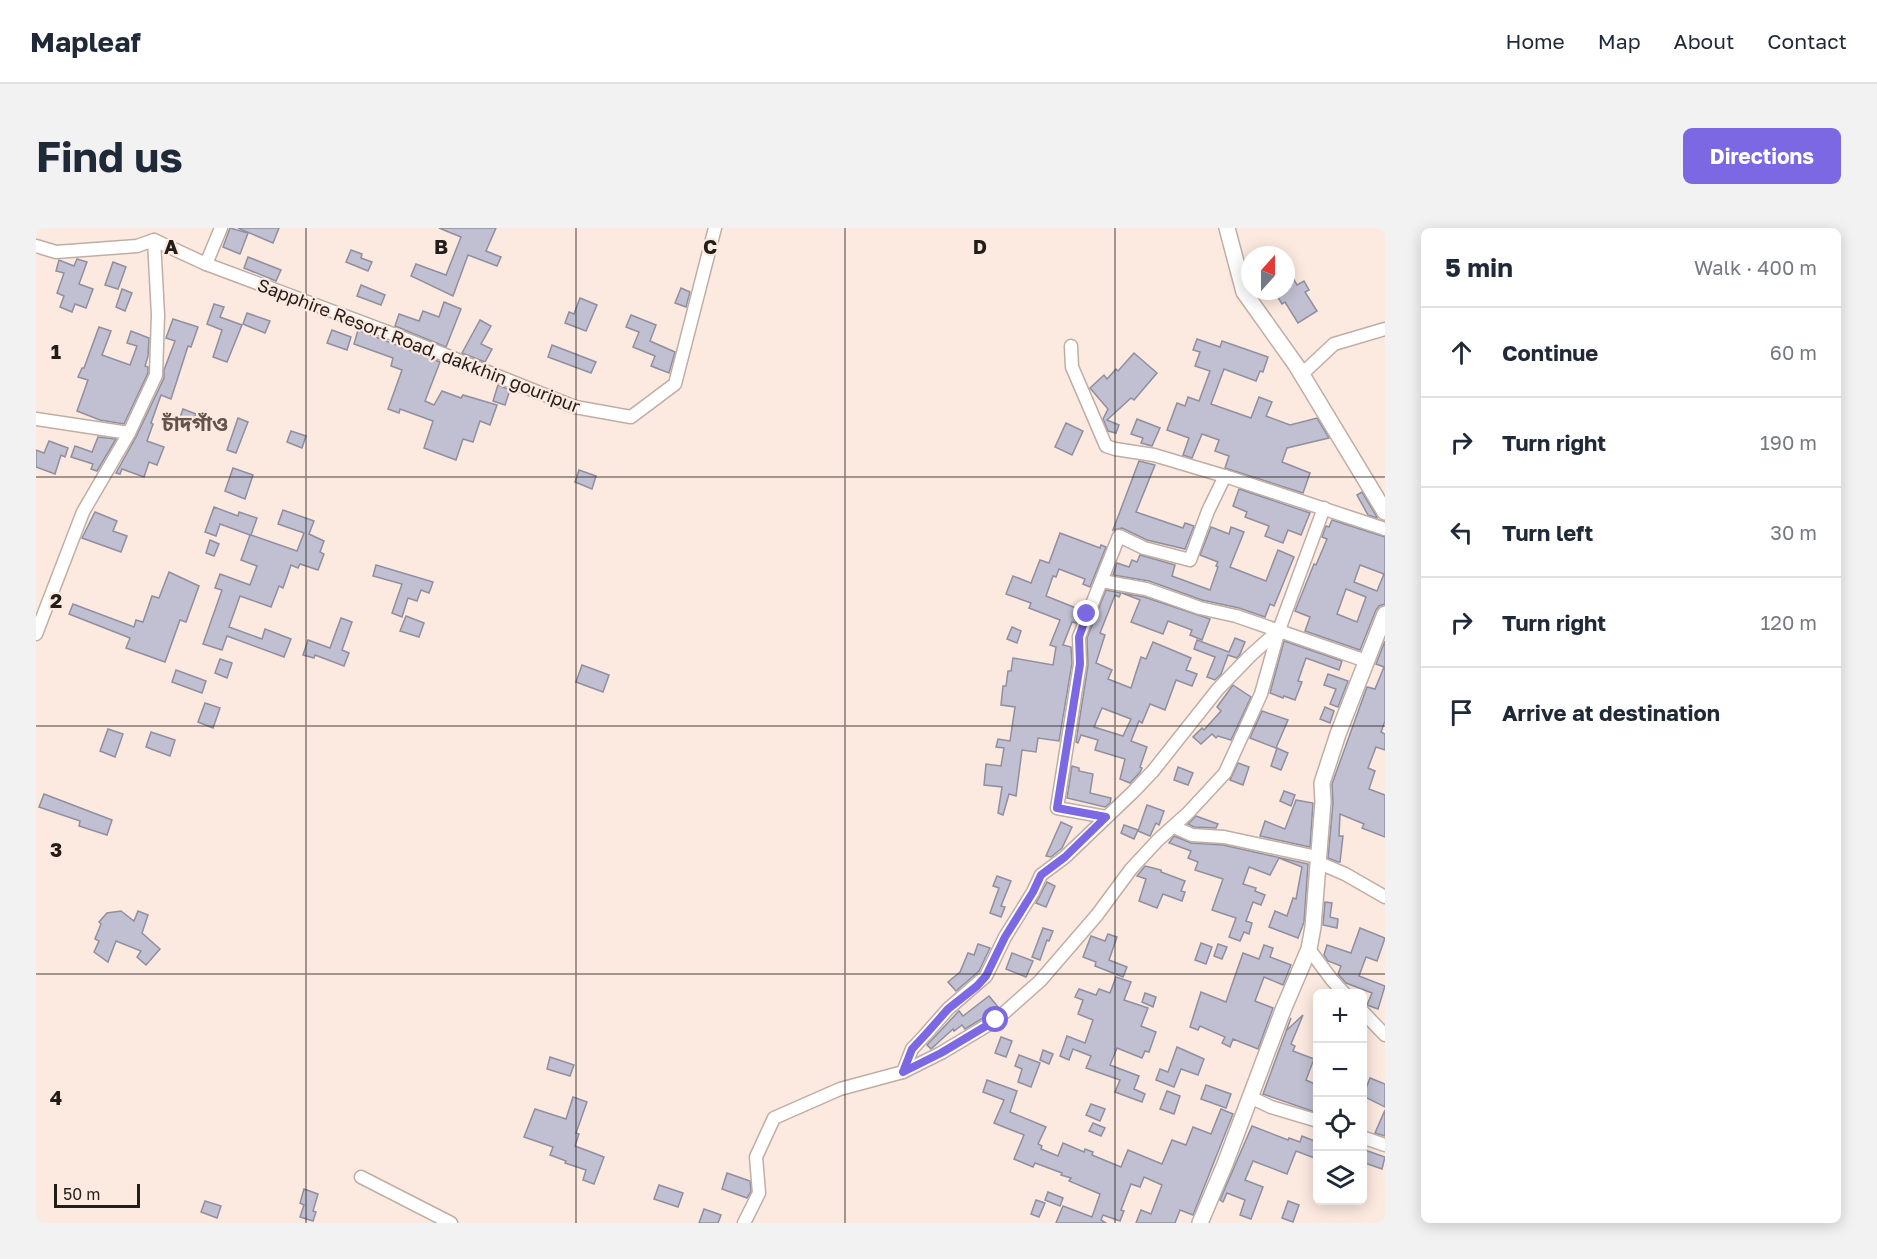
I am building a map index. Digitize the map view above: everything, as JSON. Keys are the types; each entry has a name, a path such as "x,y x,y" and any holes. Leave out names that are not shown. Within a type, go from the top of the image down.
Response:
{"street":[{"path":"206,264 221,228"},
{"name":"Sapphire Resort Road, dakkhin gouripur","path":"154,240 206,264 393,334 575,407 631,417 675,384 715,228"},
{"path":"1227,228 1244,292 1302,374 1385,512"},
{"path":"36,246 56,252 137,246 154,240 158,315 156,375 129,433 83,512 36,634"},
{"path":"1302,374 1334,344 1385,329"},
{"path":"1071,346 1072,367 1106,446 1154,455 1225,476 1385,529"},
{"path":"36,419 129,433"},
{"path":"1106,817 1057,808 1080,664 1079,637 1119,536 1152,550 1190,560 1208,510 1225,476"},
{"path":"744,1223 759,1193 756,1157 774,1118 840,1089 903,1072 941,1053 996,1020 1040,981 1097,915 1131,869 1225,773 1261,694 1279,630 1324,508"},
{"path":"1102,580 1146,589 1200,608 1236,616 1366,661"},
{"path":"1200,1223 1309,949 1313,927 1323,802 1322,783 1338,734 1385,614"},
{"path":"903,1072 912,1049 948,1009 986,976 1005,937 1041,875 1065,857 1153,771 1218,689 1279,630"},
{"path":"1174,827 1192,835 1224,837 1317,859 1385,897"},
{"path":"1309,949 1332,980 1342,989"},
{"path":"1367,1016 1385,1035"},
{"path":"1250,1097 1271,1107 1313,1120"},
{"path":"1367,1139 1385,1145"},
{"path":"361,1177 451,1223"}],"building":[{"path":"230,228 248,233 240,254 223,247"},
{"path":"238,228 279,228 273,243"},
{"path":"439,228 496,228 486,251 501,257 497,266 468,255 453,296 411,276 416,264 446,275 461,237"},
{"path":"351,250 362,254 361,258 372,262 368,271 346,262"},
{"path":"248,257 281,270 276,281 244,268"},
{"path":"77,259 87,262 79,284 93,289 86,308 75,304 72,312 60,307 64,296 57,293 64,273 56,271 59,260 74,266"},
{"path":"113,262 126,267 118,289 105,285"},
{"path":"1304,281 1309,290 1305,292 1317,311 1298,323 1285,302 1282,304 1280,300 1295,300 1295,282 1297,285"},
{"path":"361,285 385,295 381,305 357,296"},
{"path":"681,288 690,292 686,307 675,303"},
{"path":"122,289 132,293 125,311 116,307"},
{"path":"580,298 597,305 586,331 565,323 569,312 574,314"},
{"path":"444,302 461,309 446,347 395,326 399,314 419,321 423,311 439,317"},
{"path":"214,304 224,307 220,317 242,325 227,362 213,357 222,330 207,324"},
{"path":"247,313 270,321 265,333 243,324"},
{"path":"631,315 656,325 650,341 675,352 669,373 651,366 655,356 633,347 639,332 626,327"},
{"path":"173,319 198,327 191,347 188,346 171,399 161,395 151,423 153,424 147,441 164,447 157,465 149,462 144,477 122,469 120,474 116,473 164,378 164,370 175,341 166,338"},
{"path":"480,320 491,326 481,344 492,349 485,362 462,353"},
{"path":"99,327 111,331 102,355 130,365 137,346 127,343 131,331 149,338 145,366 148,367 148,373 124,424 100,420 77,411 88,380 78,377 84,368"},
{"path":"332,330 351,337 347,350 327,343"},
{"path":"358,330 440,362 425,401 434,405 442,391 461,398 463,395 497,405 490,425 480,421 473,442 463,439 456,460 424,448 433,421 400,409 399,413 388,409 402,370 391,366 393,358 354,344"},
{"path":"1197,339 1220,347 1222,341 1268,357 1263,372 1260,371 1256,381 1224,369 1211,404 1251,418 1259,397 1272,402 1266,416 1290,425 1317,418 1329,438 1287,448 1282,462 1310,473 1303,493 1225,468 1229,456 1215,451 1219,440 1202,434 1192,458 1183,455 1189,438 1167,430 1177,403 1185,406 1188,397 1199,401 1210,371 1195,366 1200,352 1193,350"},
{"path":"552,345 596,362 591,373 548,357"},
{"path":"1134,353 1157,373 1134,400 1131,398 1107,420 1119,425 1116,433 1108,431 1103,419 1108,409 1090,388 1104,375 1107,379 1116,369 1118,371"},
{"path":"498,385 510,390 505,405 493,401"},
{"path":"183,409 196,414 192,424 179,420"},
{"path":"238,418 248,422 236,453 227,450"},
{"path":"1137,419 1160,428 1152,446 1141,443 1143,438 1131,434"},
{"path":"1066,423 1083,431 1072,455 1055,447"},
{"path":"291,431 306,436 302,448 287,442"},
{"path":"98,437 116,439 97,471 91,469 93,464 71,457 75,446 92,452"},
{"path":"49,441 68,448 65,457 61,455 55,474 36,467 36,450 44,453"},
{"path":"1139,461 1155,465 1136,512 1183,528 1185,523 1194,526 1185,549 1147,540 1122,528 1113,530"},
{"path":"233,468 253,475 245,499 225,491"},
{"path":"579,470 596,476 592,489 575,482"},
{"path":"1239,489 1310,513 1301,535 1288,530 1283,543 1265,536 1269,526 1245,517 1247,512 1233,506"},
{"path":"1362,492 1377,518 1368,515 1357,495"},
{"path":"214,507 238,516 239,512 257,518 251,535 297,551 304,533 278,524 283,510 314,521 309,534 324,541 320,552 324,554 318,570 300,564 298,568 291,565 283,588 279,586 271,607 240,596 229,627 262,639 265,629 291,639 284,657 227,636 222,650 203,644 222,590 215,588 220,574 250,585 257,566 241,560 250,535 220,524 216,536 205,532"},
{"path":"95,512 117,521 113,531 127,536 121,552 82,538"},
{"path":"1332,520 1385,537 1385,604 1376,610 1360,650 1305,631 1310,617 1295,611 1327,539 1322,537 1326,526 1329,527","holes":["1360,565 1384,574 1377,591 1354,582","1346,589 1366,597 1357,622 1337,614"]},
{"path":"1211,527 1229,534 1231,527 1244,532 1230,567 1266,581 1278,550 1294,557 1274,606 1270,604 1265,617 1239,608 1202,600 1149,581 1113,575 1117,563 1129,567 1132,560 1137,562 1140,555 1175,565 1172,576 1210,590 1218,562 1200,555"},
{"path":"1060,533 1100,548 1101,545 1106,547 1090,587 1083,584 1085,579 1059,569 1056,577 1053,576 1046,596 1081,610 1076,623 1072,622 1063,645 1071,647 1072,663 1059,741 1038,738 1036,752 1022,750 1016,796 1009,794 1003,815 998,813 1002,787 984,785 986,764 1001,766 1004,748 996,747 998,739 1010,741 1015,707 1001,705 1003,686 1006,686 1013,658 1053,665 1056,647 1050,645 1060,620 1029,608 1031,603 1006,594 1013,576 1031,583 1040,560 1049,563"},
{"path":"210,540 219,544 214,556 206,553"},
{"path":"376,565 433,582 429,593 421,590 417,601 408,598 402,617 392,613 402,584 373,576"},
{"path":"169,572 199,586 186,622 180,620 165,662 126,648 130,638 69,614 73,604 134,627 136,620 143,622 152,596 159,598"},
{"path":"1106,590 1121,593 1119,597 1115,595 1100,633 1105,635 1096,663 1112,670 1108,679 1131,688 1141,657 1146,659 1153,642 1191,658 1186,670 1197,674 1192,686 1176,680 1165,710 1150,704 1142,723 1139,721 1131,741 1147,747 1140,767 1142,768 1130,783 1120,779 1125,759 1095,750 1098,740 1081,735 1078,743 1076,742 1088,665 1087,638","holes":["1102,708 1131,719 1123,736 1094,727"]},
{"path":"1122,593 1144,597 1210,619 1202,640 1190,635 1192,630 1168,621 1163,634 1131,622 1140,600"},
{"path":"406,616 424,623 419,637 400,631"},
{"path":"341,618 352,622 342,650 349,653 344,666 315,655 314,658 303,655 308,640 330,648"},
{"path":"1012,627 1021,631 1017,643 1007,639"},
{"path":"1235,638 1245,642 1240,654 1237,658 1228,655 1221,674 1215,680 1207,677 1215,657 1194,649 1197,640 1229,652"},
{"path":"1284,641 1342,661 1339,670 1306,658 1298,681 1302,682 1295,700 1270,693"},
{"path":"1385,641 1385,721 1381,732 1385,734 1385,750 1376,747 1368,768 1375,771 1369,789 1385,795 1385,837 1362,828 1364,824 1340,814 1339,836 1343,836 1340,862 1338,862 1328,858 1333,803 1332,784 1367,687 1375,689 1384,667 1376,664"},
{"path":"220,659 232,663 227,678 215,673"},
{"path":"582,665 609,675 603,692 576,682"},
{"path":"176,670 206,681 202,693 172,682"},
{"path":"1328,674 1348,681 1338,707 1330,704 1336,689 1324,685"},
{"path":"1233,685 1251,697 1231,740 1218,736 1216,738 1212,734 1201,744 1193,737 1202,728 1204,730 1221,711 1217,707"},
{"path":"205,703 220,708 213,728 198,722"},
{"path":"1325,707 1334,711 1330,723 1320,719"},
{"path":"1262,711 1288,720 1276,748 1250,738"},
{"path":"108,729 123,734 115,757 100,751"},
{"path":"151,732 175,740 170,756 146,747"},
{"path":"1277,748 1288,753 1281,770 1271,766"},
{"path":"1238,763 1249,767 1243,785 1230,780"},
{"path":"1072,766 1079,768 1079,771 1093,774 1090,793 1111,798 1110,803 1105,807 1067,798"},
{"path":"1178,767 1193,773 1188,785 1174,780"},
{"path":"1284,791 1295,795 1291,806 1280,801"},
{"path":"44,794 112,820 107,835 79,826 80,821 39,807"},
{"path":"1296,800 1313,803 1310,847 1260,836 1265,821 1285,829"},
{"path":"1147,805 1164,811 1159,825 1156,823 1150,836 1138,831"},
{"path":"1196,816 1218,824 1216,828 1194,827 1188,824"},
{"path":"1061,822 1072,827 1062,848 1051,857 1046,856"},
{"path":"1124,825 1138,830 1134,839 1121,833"},
{"path":"1174,836 1191,843 1223,845 1308,864 1304,922 1298,938 1269,927 1275,911 1287,916 1293,898 1296,899 1302,867 1279,858 1270,875 1249,867 1243,884 1256,888 1255,891 1265,895 1261,905 1253,902 1246,921 1252,923 1249,934 1244,932 1240,941 1229,937 1236,918 1212,910 1223,879 1195,870 1198,862 1188,858 1191,851 1169,843"},
{"path":"1145,866 1161,870 1161,872 1185,881 1181,891 1185,892 1182,901 1163,894 1157,908 1139,901 1146,879 1137,876"},
{"path":"997,876 1011,881 1001,906 1005,907 1001,917 990,913 999,888 993,886"},
{"path":"1047,882 1055,886 1046,907 1036,903"},
{"path":"1325,902 1332,903 1330,917 1338,919 1337,928 1323,925"},
{"path":"121,911 134,921 138,911 148,915 142,933 160,949 146,965 137,957 141,951 116,941 108,962 94,952 99,941 95,939 101,924 99,922 107,913"},
{"path":"1043,928 1053,931 1040,960 1032,957"},
{"path":"1360,928 1385,938 1377,961 1366,957 1359,976 1385,986 1378,1009 1367,1005 1372,993 1367,989 1346,983 1338,974 1341,966 1328,961 1324,955 1327,945 1351,953"},
{"path":"1108,934 1117,937 1109,960 1127,967 1123,977 1095,966 1096,962 1083,957 1091,936 1105,941"},
{"path":"1201,943 1212,947 1206,964 1195,960"},
{"path":"978,944 990,948 979,971 956,991 948,982 960,972 968,953 974,955"},
{"path":"1218,944 1227,947 1222,959 1214,956"},
{"path":"1264,945 1273,948 1270,957 1291,965 1283,985 1264,977 1255,1001 1273,1008 1258,1049 1233,1039 1230,1047 1222,1043 1225,1037 1200,1026 1198,1030 1190,1027 1201,992 1226,1002 1243,953 1259,959"},
{"path":"1012,953 1033,961 1026,977 1006,969"},
{"path":"1116,977 1131,982 1124,1000 1148,1008 1141,1026 1156,1032 1149,1052 1145,1051 1142,1058 1117,1048 1110,1065 1139,1076 1134,1089 1145,1094 1142,1102 1115,1092 1120,1080 1086,1068 1091,1056 1073,1049 1069,1060 1060,1056 1067,1036 1085,1043 1093,1020 1078,1014 1083,1000 1075,997 1079,989 1096,995 1099,989 1110,993"},
{"path":"1145,993 1156,997 1153,1007 1142,1002"},
{"path":"989,996 998,1007 991,1013 965,1029 962,1025 954,1031 953,1029 931,1049 927,1045 959,1011 963,1016"},
{"path":"1303,1015 1291,1044 1295,1046 1293,1051 1313,1059 1306,1080 1313,1083 1313,1111 1263,1094 1286,1031"},
{"path":"1001,1037 1012,1041 1006,1057 995,1053"},
{"path":"1177,1047 1204,1059 1198,1075 1181,1069 1174,1087 1156,1080 1160,1069 1168,1072"},
{"path":"1043,1050 1053,1054 1049,1064 1040,1060"},
{"path":"1019,1055 1040,1063 1031,1087 1018,1082 1022,1069 1015,1066"},
{"path":"550,1057 574,1065 570,1076 547,1069"},
{"path":"1370,1078 1385,1084 1385,1107 1367,1098 1367,1086"},
{"path":"987,1080 1017,1091 1010,1112 1046,1127 1038,1144 1042,1146 1041,1149 1058,1156 1063,1143 1084,1152 1085,1149 1093,1152 1092,1155 1121,1167 1128,1150 1162,1164 1172,1140 1186,1145 1193,1127 1211,1134 1221,1109 1233,1114 1193,1215 1180,1210 1175,1223 1136,1223 1141,1210 1151,1214 1162,1185 1144,1177 1140,1187 1131,1184 1121,1210 1124,1211 1120,1221 1103,1215 1101,1220 1106,1223 1056,1223 1063,1206 1092,1217 1100,1194 1069,1181 1071,1178 1061,1175 1062,1173 1035,1163 1033,1167 1014,1159 1024,1135 994,1123 1004,1100 983,1092"},
{"path":"1206,1085 1231,1094 1226,1108 1201,1099"},
{"path":"1167,1091 1180,1096 1174,1114 1160,1109"},
{"path":"573,1097 587,1102 576,1133 579,1134 575,1146 604,1157 594,1184 583,1180 586,1170 550,1155 553,1147 524,1137 535,1109 566,1119"},
{"path":"1091,1104 1105,1109 1100,1121 1086,1115"},
{"path":"1385,1110 1385,1136 1375,1133"},
{"path":"1093,1123 1105,1128 1101,1136 1089,1131"},
{"path":"1252,1126 1288,1140 1289,1138 1300,1142 1302,1136 1313,1140 1313,1157 1296,1151 1287,1174 1253,1161 1245,1180 1263,1187 1251,1219 1240,1215 1245,1200 1227,1193 1223,1202 1220,1200"},
{"path":"1367,1151 1385,1157 1382,1169 1367,1164"},
{"path":"727,1173 750,1181 751,1191 747,1198 722,1189"},
{"path":"659,1185 683,1193 678,1207 654,1199"},
{"path":"304,1189 318,1194 313,1211 316,1212 313,1221 300,1217 304,1205 300,1203"},
{"path":"1048,1192 1063,1198 1060,1206 1045,1200"},
{"path":"1036,1200 1045,1203 1039,1217 1031,1214"},
{"path":"205,1201 221,1206 217,1218 201,1212"},
{"path":"1288,1201 1299,1205 1293,1222 1282,1218"},
{"path":"704,1209 721,1215 718,1223 699,1223"}],"district":[{"name":"চাঁদগাঁও","path":"195,423"}],"route":[{"path":"996,1020 941,1053 903,1072 912,1049 948,1009 986,976 1005,937 1041,875 1065,857 1106,817 1057,808 1080,664 1079,637 1087,614"}]}
